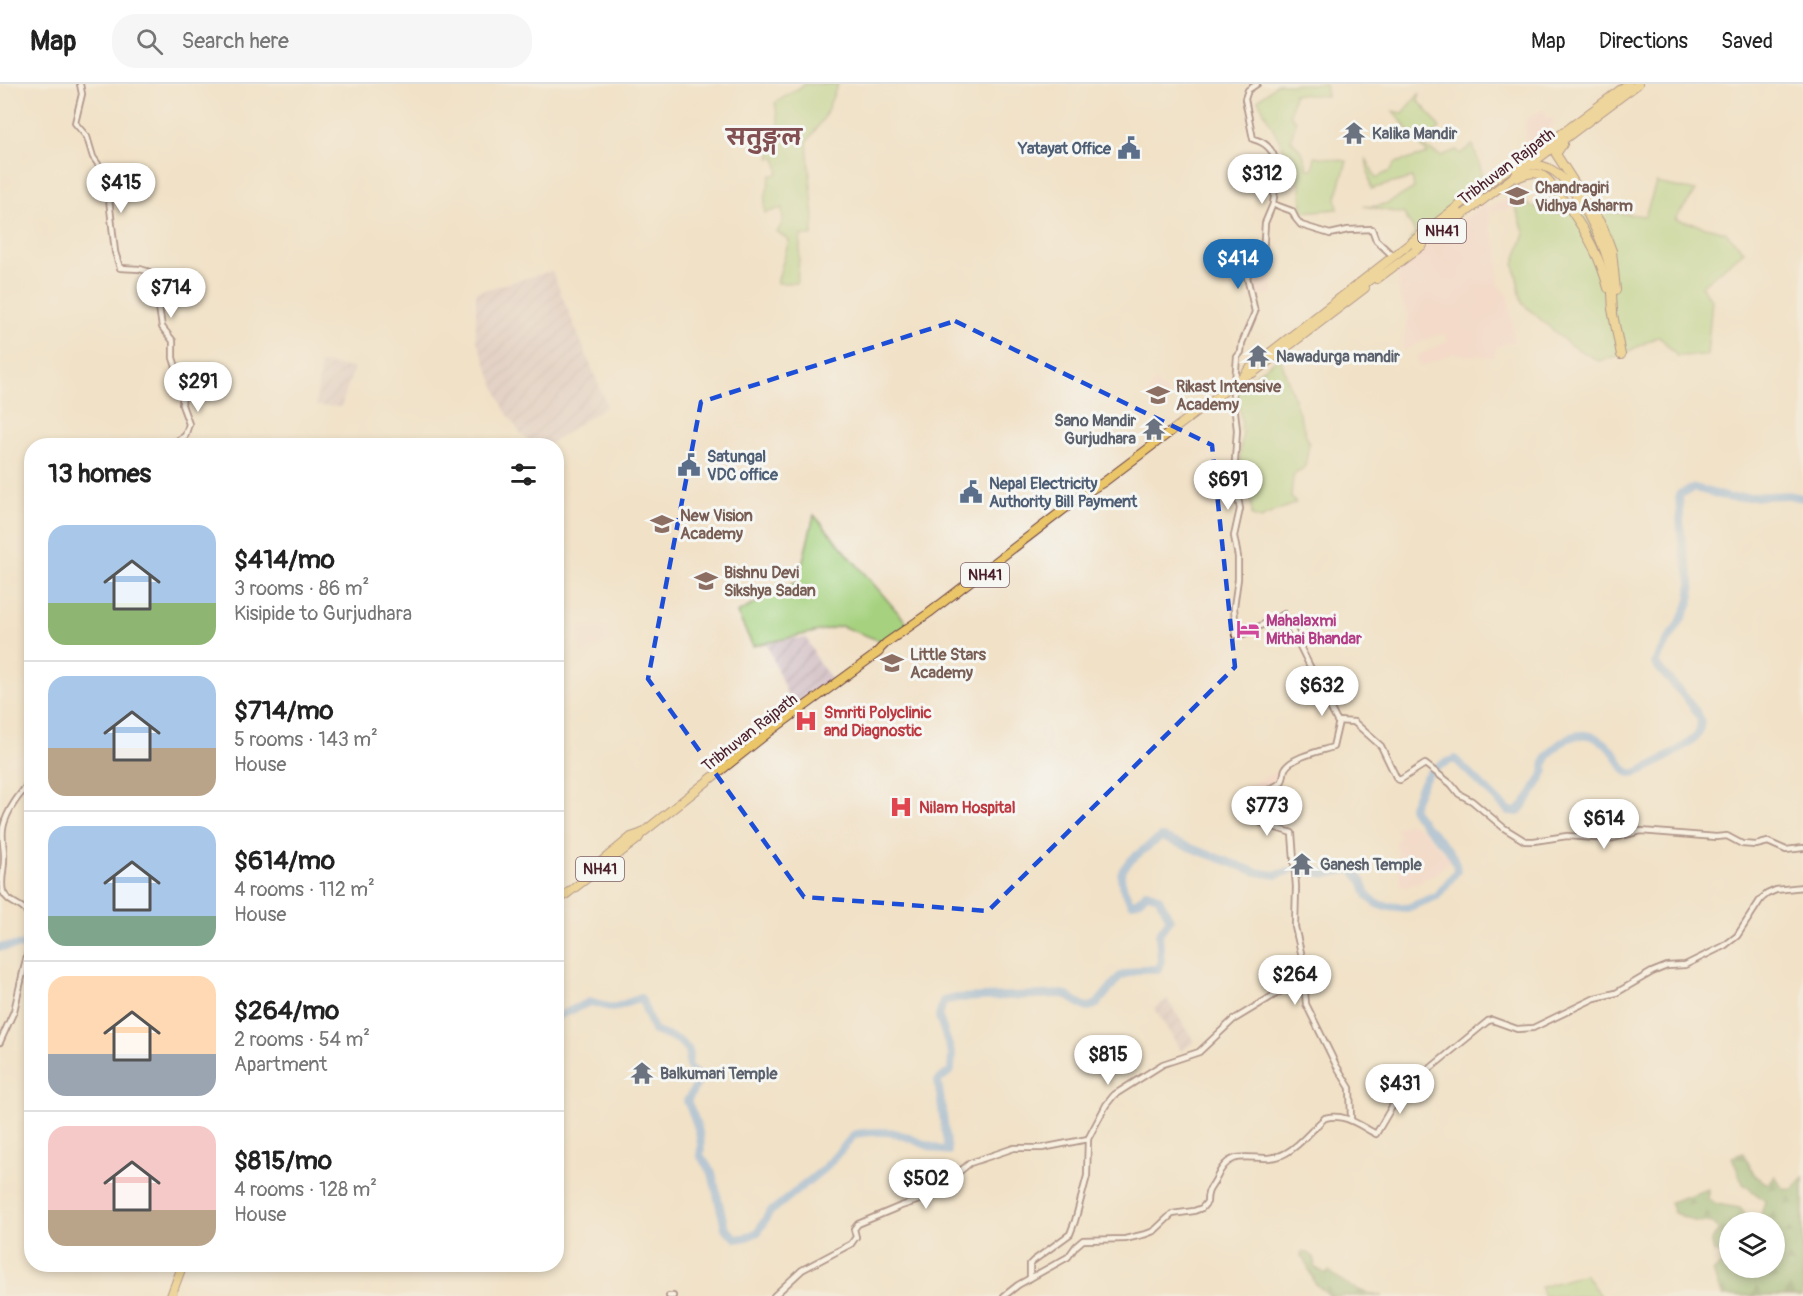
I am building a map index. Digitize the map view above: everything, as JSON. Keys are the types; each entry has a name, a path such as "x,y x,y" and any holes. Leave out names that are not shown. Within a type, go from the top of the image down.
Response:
{"highway":[{"name":"Tribhuvan Rajpath","path":"564,896 768,733 1084,494 1234,384 1260,361 1491,181 1560,135 1628,84"},
{"name":"Tribhuvan Rajpath","path":"1244,376 1252,373 1638,84"},
{"path":"1575,132 1556,154 1597,217 1608,240 1616,280 1617,295 1613,311"},
{"path":"1260,361 1266,359 1515,170 1525,165 1537,165 1560,176 1589,218 1610,270 1613,311"},
{"path":"1507,182 1533,173 1544,177 1572,210 1595,251 1605,276 1621,355"},
{"name":"Tribhuvan Rajpath","path":"564,890 631,837 641,834"},
{"path":"171,1296 180,1272"}],"street":[{"path":"80,84 81,94 75,123 87,137 109,199 113,240 120,268 150,272 157,294 162,327 173,341 173,358 183,388 182,405 189,424 185,436 182,438"},
{"path":"1257,84 1248,90 1246,102 1253,139 1263,141 1270,146 1276,163 1273,204 1265,223 1263,256 1247,277 1256,312 1237,357 1234,384 1237,430 1234,476 1240,509 1234,536 1238,568 1234,607 1236,634 1244,634 1284,614 1336,719 1354,722 1381,746 1397,779 1400,780 1425,764 1503,828 1525,841 1534,842 1568,836 1609,839 1641,831 1727,836 1742,844 1756,845 1768,842 1786,850 1803,848"},
{"path":"1273,204 1292,211 1301,225 1330,234 1348,230 1372,229 1376,240 1393,256"},
{"path":"1339,721 1333,747 1302,756 1288,765 1281,783 1242,805 1261,823 1292,833 1295,868 1295,927 1300,946 1306,1004 1350,1088 1351,1119"},
{"path":"24,788 16,797 3,827 4,861 1,882 2,890 10,901 24,908"},
{"path":"1004,1296 1018,1285 1068,1257 1083,1240 1125,1239 1146,1234 1154,1231 1172,1214 1202,1209 1208,1202 1207,1191 1216,1180 1221,1167 1229,1160 1240,1156 1260,1159 1275,1158 1288,1153 1325,1118 1333,1116 1351,1119 1376,1134 1400,1094 1488,1021 1492,1020 1517,1029 1533,1028 1596,998 1616,993 1652,972 1667,966 1685,965 1724,946 1737,936 1761,899 1767,894 1776,890 1803,887"},
{"path":"0,1042 14,1011 24,970"},
{"path":"1030,1278 1030,1264 1070,1234 1087,1176 1088,1139 1106,1105 1114,1095 1163,1064 1199,1052 1233,1020 1286,988 1302,973"},
{"path":"774,1296 802,1270 851,1244 855,1237 854,1228 858,1224 929,1197 947,1177 959,1172 970,1163 1014,1148 1042,1148 1088,1139"}],"highlighted area":[{"path":"955,321 1212,445 1235,667 988,911 804,897 648,679 701,402"}],"shaded area":[{"path":"1544,109 1546,118 1554,118 1550,130 1539,148 1529,151 1525,136 1525,120"},
{"name":"Chandragiri Vidhya Asharm","path":"1520,185 1529,194 1521,202 1503,212 1502,209 1491,213 1489,207 1508,199 1509,191"},
{"path":"1485,202 1488,206 1490,227 1499,251 1498,286 1509,297 1514,341 1496,347 1495,357 1483,358 1482,355 1467,356 1454,353 1420,367 1417,356 1448,341 1444,334 1429,338 1405,350 1402,348 1408,315 1400,298 1397,268"},
{"path":"1256,270 1259,274 1266,271 1271,275 1274,293 1253,298 1249,284"},
{"path":"552,271 607,405 558,438 525,438 504,409 476,339 476,292"},
{"path":"320,363 354,368 341,407 316,406"},
{"name":"Rikast Intensive Academy","path":"1155,381 1172,398 1166,402 1168,406 1165,408 1145,399"},
{"path":"578,627 607,629 611,640 582,653 579,647"},
{"path":"807,638 817,660 832,680 795,705 787,694 767,644 787,639"},
{"path":"1276,772 1282,775 1281,781 1243,803 1237,791"},
{"path":"1407,823 1422,829 1450,859 1438,873 1408,887 1400,886 1396,841 1400,837 1395,828"},
{"path":"1167,999 1195,1042 1181,1051 1154,1008"}],"green space":[{"path":"805,84 838,84 824,118 807,142 814,219 812,236 801,235 797,283 777,283 789,240 777,232 783,222 782,208 765,213 765,199 771,175 776,175 779,171 776,158 770,158 773,148 780,147 781,133 775,103"},
{"path":"1277,84 1325,84 1327,96 1294,94 1290,115 1296,121 1291,139 1303,154 1308,169 1313,169 1315,156 1347,161 1336,198 1338,209 1302,212 1301,187 1291,162 1258,100"},
{"path":"1420,93 1418,101 1440,128 1424,144 1426,148 1441,156 1457,150 1460,154 1473,145 1481,170 1482,193 1409,245 1415,232 1404,214 1363,206 1377,206 1396,199 1414,188 1412,178 1371,189 1366,158 1376,178 1390,171 1395,163 1428,154 1393,111 1403,113"},
{"path":"1656,183 1696,191 1675,219 1725,232 1744,251 1701,286 1712,300 1707,355 1677,356 1659,336 1621,355 1599,361 1570,345 1522,303 1514,263 1525,234 1515,206 1521,203 1559,214 1574,204 1598,211 1645,216"},
{"path":"1280,357 1309,444 1305,466 1293,477 1291,497 1296,503 1264,516 1262,519 1252,516 1251,502 1240,480 1243,432 1240,429 1242,425 1236,388"},
{"path":"814,515 908,624 883,642 841,626 753,646 737,613 798,581"},
{"path":"1743,1153 1756,1177 1768,1184 1775,1176 1783,1188 1793,1190 1803,1177 1803,1296 1723,1296 1718,1287 1713,1271 1719,1266 1719,1278 1785,1278 1785,1212 1762,1212 1765,1201 1743,1184 1732,1157"},
{"path":"1708,1189 1708,1199 1717,1204 1740,1208 1744,1212 1719,1212 1719,1229 1712,1223 1694,1221 1674,1213 1670,1202"},
{"path":"1719,1229 1719,1253 1714,1252 1711,1240"},
{"path":"1302,1252 1310,1254 1314,1267 1326,1274 1329,1271 1354,1288 1383,1296 1329,1296 1314,1282 1305,1260 1301,1257"},
{"path":"1585,1274 1600,1296 1543,1296 1541,1287"}],"waterway":[{"path":"564,1013 590,1002 613,1008 641,998 654,1031 678,1040 689,1050 688,1064 690,1069 697,1074 697,1084 687,1101 699,1134 700,1155 712,1173 725,1228 737,1239 747,1237 758,1232 769,1213 825,1168 855,1134 893,1133 948,1151 938,1081 951,1070 952,1054 939,1017 943,1001 957,998 1064,994 1087,1008 1097,1004 1120,976 1143,969 1158,969 1161,961 1159,934 1170,919 1159,898 1147,892 1138,901 1131,903 1123,887 1121,876 1122,871 1131,860 1161,837 1256,872 1276,875 1295,869 1327,874 1352,869 1362,881 1368,897 1379,905 1407,908 1437,896 1457,871 1451,854 1412,808 1426,777 1437,767 1455,759 1509,811 1518,812 1545,771 1548,756 1568,739 1584,735 1599,739 1614,753 1625,770 1631,773 1655,764 1687,744 1698,734 1701,720 1655,663 1685,613 1690,598 1691,582 1681,536 1679,494 1695,488 1730,498 1788,495 1803,498"},
{"path":"0,947 24,946"}],"place":[{"name":"Kalika Mandir","path":"1354,133"},
{"name":"Yatayat Office","path":"1129,148"},
{"name":"Chandragiri Vidhya Asharm","path":"1517,196"},
{"name":"Nawadurga mandir","path":"1258,356"},
{"name":"Rikast Intensive Academy","path":"1158,395"},
{"name":"Sano Mandir Gurjudhara","path":"1154,429"},
{"name":"Satungal VDC office","path":"689,465"},
{"name":"Nepal Electricity Authority Bill Payment","path":"971,492"},
{"name":"New Vision Academy","path":"662,524"},
{"name":"Bishnu Devi Sikshya Sadan","path":"706,581"},
{"name":"Mahalaxmi Mithai Bhandar","path":"1248,629"},
{"name":"Little Stars Academy","path":"892,663"},
{"name":"Smriti Polyclinic and Diagnostic","path":"806,721"},
{"name":"Nilam Hospital","path":"901,807"},
{"name":"Ganesh Temple","path":"1302,864"},
{"name":"Balkumari Temple","path":"642,1073"}],"district":[{"name":"सतुङ्गल","path":"764,137"}]}
